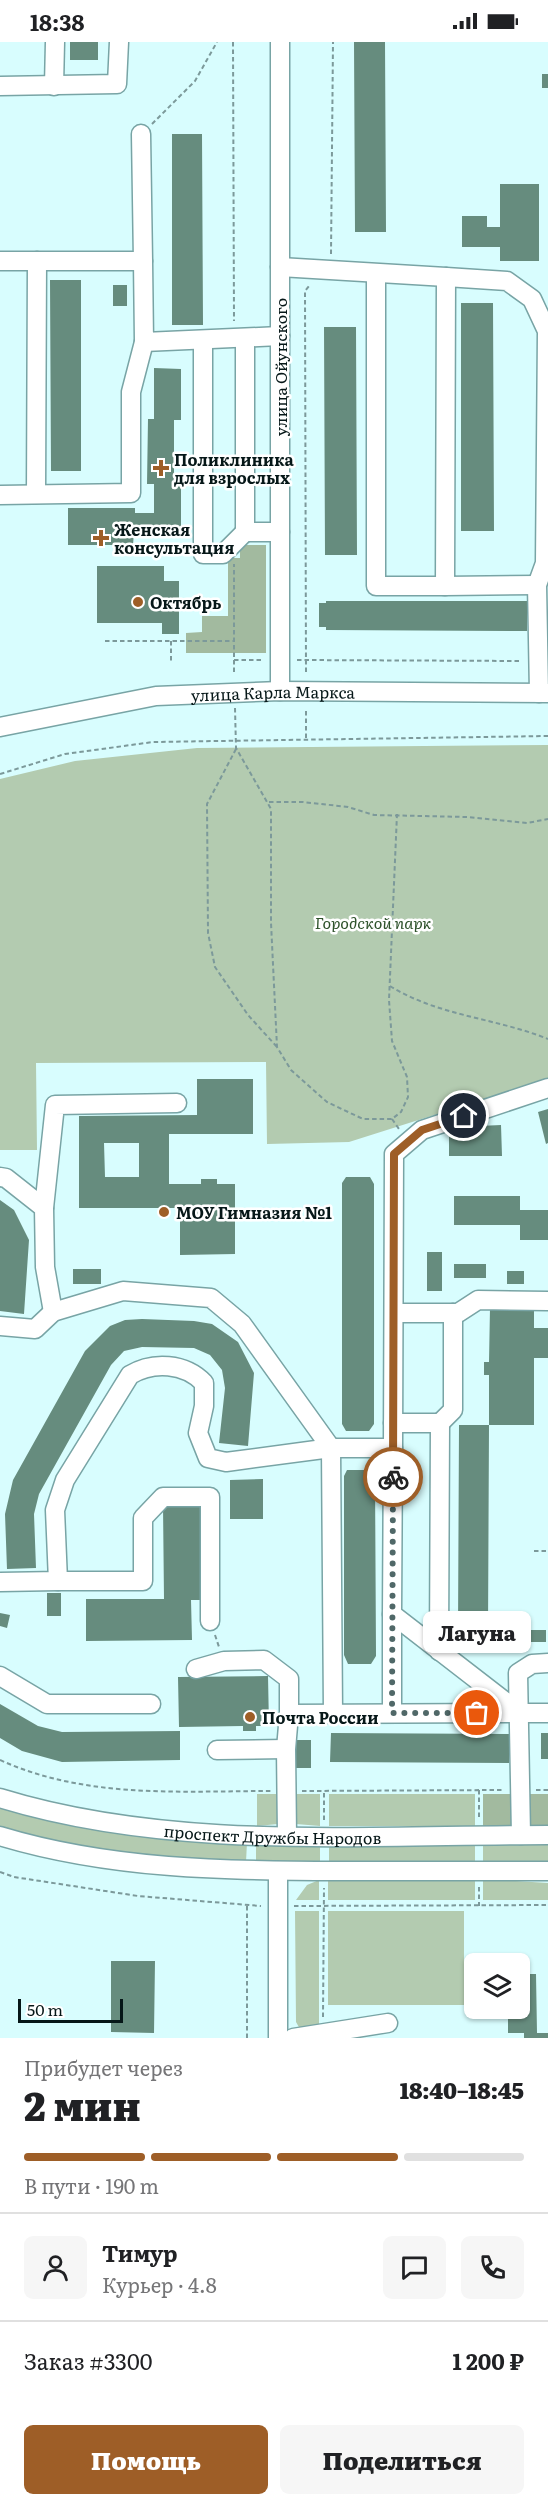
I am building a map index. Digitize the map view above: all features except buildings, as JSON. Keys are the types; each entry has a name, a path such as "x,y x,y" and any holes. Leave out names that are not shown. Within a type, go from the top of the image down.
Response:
{"street":[{"path":"54,86 55,42"},
{"path":"0,86 117,84 119,42"},
{"name":"улица Ойунского","path":"280,42 280,691"},
{"path":"0,495 131,493 131,392 144,342 141,134"},
{"path":"0,261 143,261"},
{"path":"36,494 37,261"},
{"path":"280,267 507,281 532,299 547,332 547,563 537,585 538,661 543,693"},
{"path":"376,274 376,586 537,585"},
{"path":"445,586 446,277"},
{"path":"144,342 280,336"},
{"path":"239,339 240,538"},
{"path":"203,341 203,554 223,554 240,538 280,532"},
{"name":"улица Карла Маркса","path":"0,727 156,696 280,691 543,693"},
{"path":"392,1713 394,1154 422,1130 548,1088"},
{"path":"53,1312 45,1267 44,1208 55,1105 177,1103"},
{"path":"0,1177 6,1178 44,1208"},
{"path":"0,1326 35,1329 53,1312 123,1291 211,1298 242,1324 331,1448 333,1713"},
{"path":"394,1313 458,1313 478,1299 548,1301"},
{"path":"393,1422 440,1422 453,1410 453,1313"},
{"path":"58,1581 55,1510 65,1480 130,1375 144,1366 186,1369 193,1371 204,1383 204,1406 198,1433 208,1458 226,1462 331,1448 393,1448"},
{"path":"439,1651 440,1422"},
{"path":"0,1582 143,1581 143,1518 163,1497 210,1497 210,1621"},
{"path":"392,1614 520,1713"},
{"path":"196,1669 224,1660 264,1660 289,1679 286,1749 287,1836"},
{"path":"520,1836 518,1673 532,1664 548,1664"},
{"path":"0,1676 47,1704 151,1704"},
{"path":"289,1714 548,1713"},
{"path":"217,1750 286,1749"},
{"name":"проспект Дружбы Народов","path":"0,1798 47,1813 153,1829 287,1836 548,1836"},
{"path":"0,1836 40,1848 146,1864 278,1871 548,1871"},
{"path":"278,1871 278,2038"},
{"path":"293,2038 388,2023"}],"path":[{"path":"141,134 195,81 218,42"},
{"path":"233,42 239,339"},
{"path":"306,672 305,291 333,252 333,42"},
{"path":"234,672 240,538"},
{"path":"105,641 234,641"},
{"path":"171,641 171,663"},
{"path":"234,660 266,660"},
{"path":"297,660 538,661"},
{"path":"235,708 236,748 207,804 208,933 215,967 248,1015 277,1047 291,1070 327,1102 363,1119 392,1119 401,1112 408,1097 406,1077 392,1041 390,986 397,814"},
{"path":"306,709 306,738"},
{"path":"0,774 76,753 153,742 548,736"},
{"path":"236,748 269,802 271,923 277,1047"},
{"path":"269,802 303,802 348,807 374,815 397,814 527,823 548,819"},
{"path":"390,986 408,998 548,1038"},
{"path":"534,1551 548,1551"},
{"path":"210,1621 224,1660"},
{"path":"479,1790 479,1826"},
{"path":"324,1791 324,1826"},
{"path":"0,1872 14,1877 138,1896 247,1906 247,2038"},
{"path":"322,2033 324,1879"},
{"path":"479,1879 479,1906"},
{"path":"295,1906 548,1905"}],"green space":[{"path":"240,545 266,545 266,653 186,653 186,633 202,632 202,616 228,616 228,558 240,558"},
{"name":"Городской парк","path":"548,745 548,1079 349,1142 267,1144 266,1062 36,1063 37,1150 0,1150 0,779 75,761 197,748"},
{"path":"257,1794 282,1794 278,1824 257,1826"},
{"path":"291,1794 320,1794 320,1826 296,1824"},
{"path":"329,1794 475,1794 475,1826 329,1826"},
{"path":"483,1794 548,1794 548,1826 483,1826"},
{"path":"0,1808 91,1828 247,1842 246,1862 122,1852 61,1842 0,1827"},
{"path":"256,1842 320,1843 320,1863 256,1862"},
{"path":"329,1843 475,1843 475,1863 329,1863"},
{"path":"483,1843 548,1843 548,1863 483,1863"},
{"path":"328,1879 475,1879 475,1900 328,1900"},
{"path":"483,1879 548,1883 548,1900 483,1900"},
{"path":"319,1880 319,1900 296,1900 307,1885"},
{"path":"295,1911 319,1911 319,2030 300,2029 296,2022"},
{"path":"328,1911 464,1911 464,2005 328,2005"}],"way so far":[{"path":"393,1477 392,1713 477,1713"}],"place":[{"name":"Поликлиника для взрослых","path":"161,468"},
{"name":"Женская консультация","path":"101,538"},
{"name":"Октябрь","path":"138,602"},
{"name":"МОУ Гимназия №1","path":"164,1212"},
{"name":"Лагуна","path":"477,1713"},
{"name":"Почта России","path":"250,1717"}],"route":[{"path":"393,1477 394,1154 422,1130 464,1116"}]}
